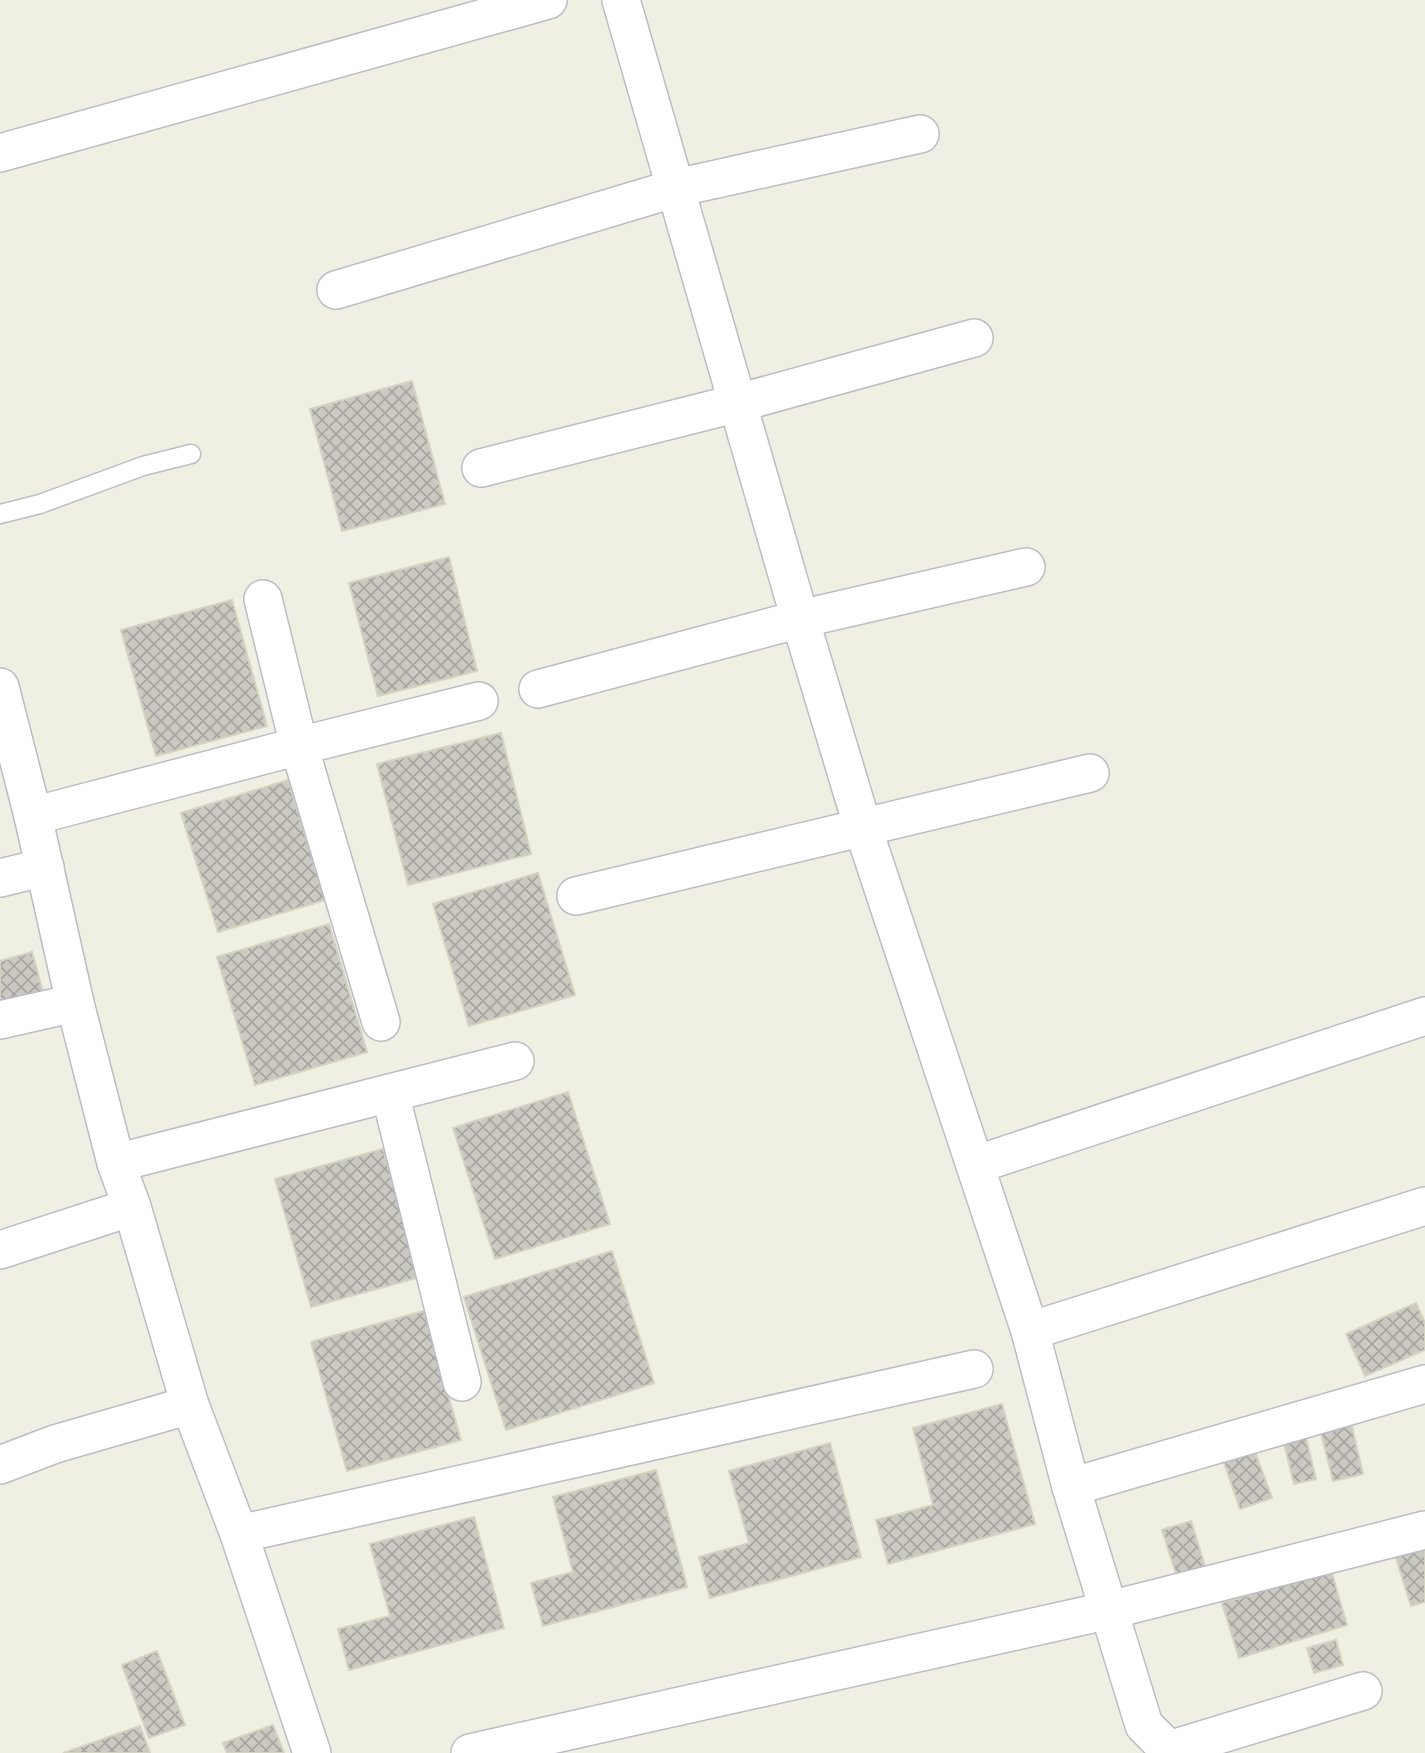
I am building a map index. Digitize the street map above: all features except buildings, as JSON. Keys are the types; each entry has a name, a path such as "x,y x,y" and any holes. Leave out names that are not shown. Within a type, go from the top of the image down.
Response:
{"street":[{"path":"0,153 548,0"},
{"path":"621,0 863,828 1030,1331 1071,1488 1144,1725 1170,1750 1363,1691"},
{"path":"336,290 676,188 920,134"},
{"path":"481,468 738,403 974,338"},
{"path":"538,689 800,619 1026,567"},
{"path":"263,599 299,746 381,1022"},
{"path":"0,687 116,1163 132,1207 190,1405 239,1534 312,1753"},
{"path":"33,816 479,701"},
{"path":"576,897 1090,774"},
{"path":"0,878 45,867"},
{"path":"0,1020 75,1003"},
{"path":"975,1165 1425,1016"},
{"path":"116,1163 514,1061"},
{"path":"390,1093 462,1382"},
{"path":"1030,1331 1425,1206"},
{"path":"0,1250 132,1207"},
{"path":"239,1534 974,1369"},
{"path":"1071,1488 1425,1384"},
{"path":"0,1465 55,1444 190,1405"},
{"path":"470,1753 1110,1610 1425,1530"}],"lane":[{"path":"0,514 40,504 143,466 191,454"}]}
